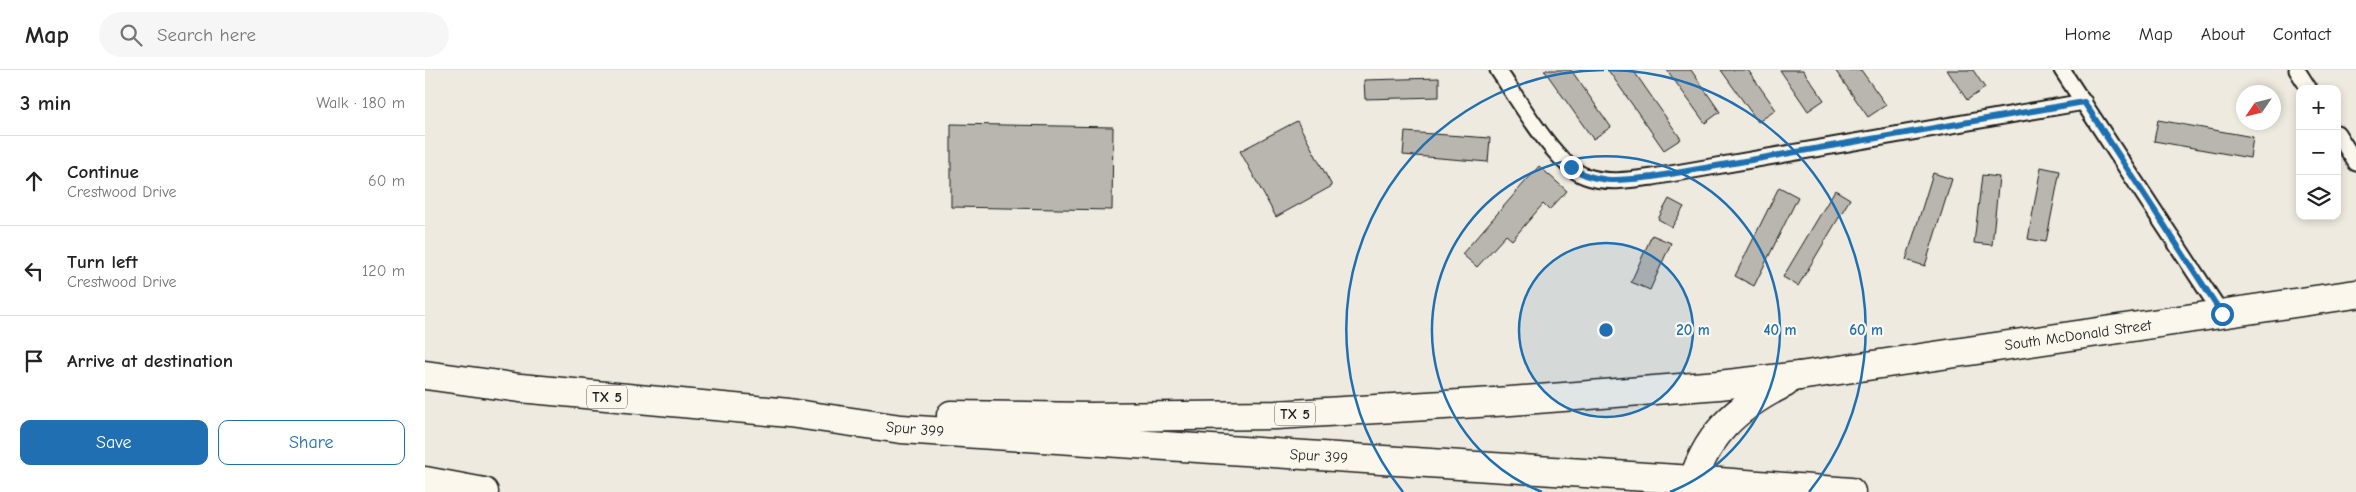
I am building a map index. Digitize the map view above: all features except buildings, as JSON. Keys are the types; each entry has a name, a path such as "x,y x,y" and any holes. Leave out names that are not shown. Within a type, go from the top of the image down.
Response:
{"main road":[{"name":"South McDonald Street","path":"1799,376 2356,294"},
{"name":"TX 5","path":"425,375 520,388 789,413 1090,417 1276,415 1719,386 1799,376"},
{"path":"1692,486 1709,445 1727,422 1744,406 1799,376"},
{"name":"Spur 399","path":"789,413 901,429 1692,486 1851,492"},
{"path":"425,481 484,492"}],"lane":[{"path":"1498,70 1548,144 1583,176 1599,180 1653,177 2084,102"},
{"path":"2062,70 2222,314"},
{"path":"2297,70 2306,85"},
{"path":"2341,139 2356,163"}],"route":[{"path":"1571,167 1583,176 1599,180 1653,177 2084,102 2222,314"}]}
